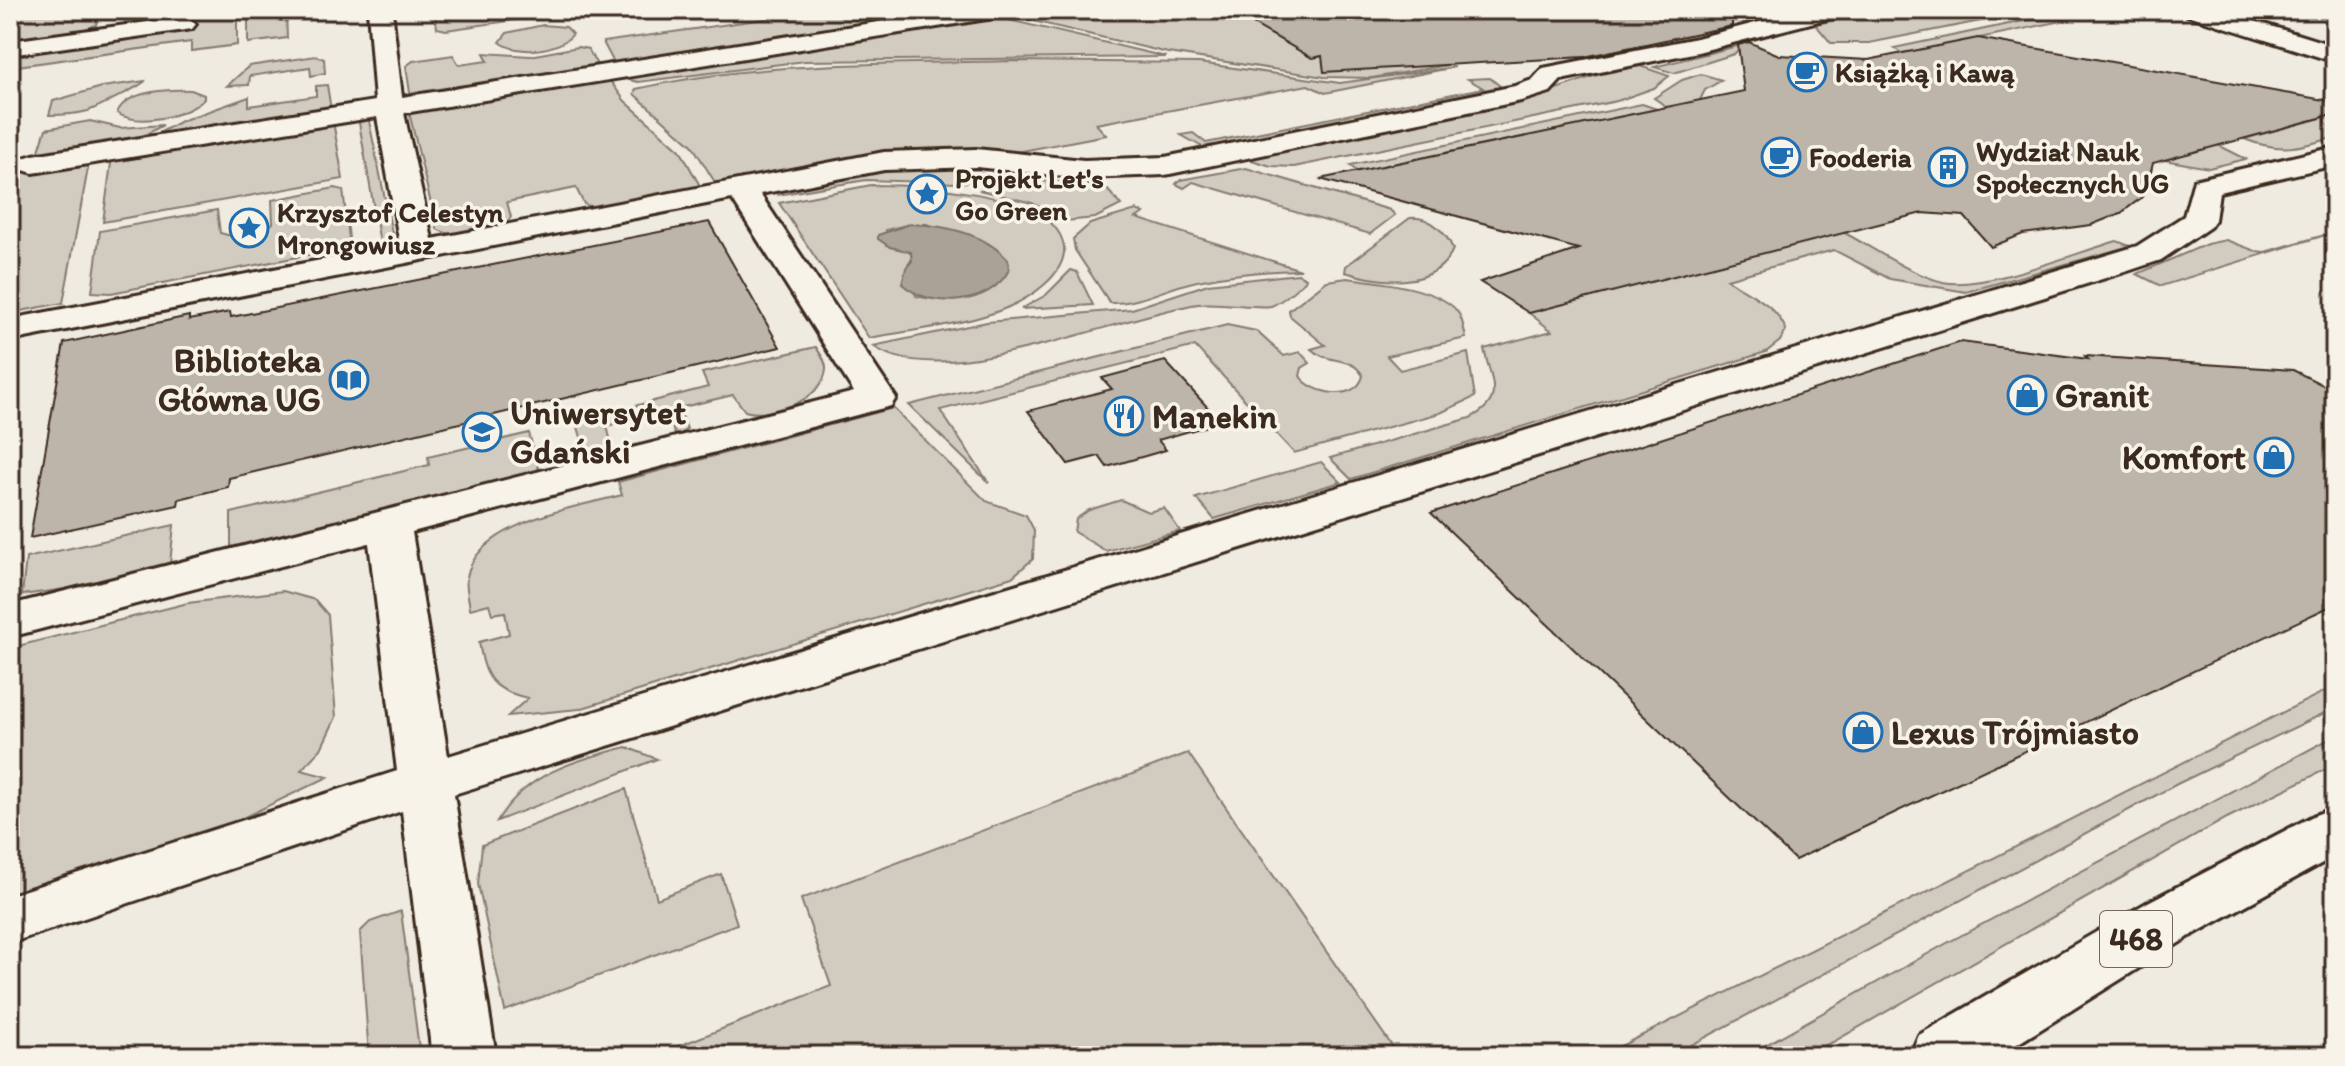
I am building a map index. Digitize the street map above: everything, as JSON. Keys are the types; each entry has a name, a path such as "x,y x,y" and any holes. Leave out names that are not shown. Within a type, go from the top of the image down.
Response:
{"main road":[{"path":"106,35 113,10"},
{"path":"380,10 389,106 418,252"},
{"path":"33,164 999,10"},
{"path":"10,332 884,161 931,158 1006,160 1084,169 1137,169 1521,93 1541,86 1552,74 1698,45 1834,10"},
{"path":"2195,10 2335,54"},
{"path":"10,48 184,24"},
{"path":"10,919 424,783 2116,264 2149,253 2199,220 2205,186 2335,156"},
{"path":"10,621 877,398 741,189"},
{"path":"389,524 464,1056"},
{"name":"468","path":"1942,1056 2169,919 2335,830"}],"shaded area":[{"path":"10,10 100,10 96,25 73,34 10,44"},
{"path":"126,10 237,10 237,45 191,51 191,42 10,67 10,51 192,27 192,20 151,25 125,23"},
{"path":"248,10 286,10 287,38 248,43"},
{"path":"434,10 562,10 563,13 446,30 437,28"},
{"path":"827,10 961,10 624,64 614,63 603,42"},
{"path":"1029,10 1197,10 1210,18 1258,10 1295,48 1312,58 1325,56 1448,65 1372,78 1324,77 1168,53 1008,15"},
{"path":"1673,10 1738,10 1749,19 1742,25 1668,45 1627,53 1598,53"},
{"path":"1893,10 2001,17 1869,43 1831,43 1815,24"},
{"path":"2052,15 2067,20 1916,51 1901,53 1894,48"},
{"path":"992,16 1166,57 805,61 638,82 621,75"},
{"path":"543,25 566,27 573,34 567,40 538,50 517,49 500,42 507,33"},
{"path":"1745,44 1734,54 1674,73 1654,67"},
{"path":"578,47 588,49 596,63 592,68 421,95 410,93 406,66 413,61 453,55 459,65 488,61 484,53 530,56"},
{"path":"316,56 324,59 325,73 311,76 310,67 250,76 249,85 227,86 249,66"},
{"path":"1014,61 1199,63 1340,83 1455,67 1325,93 1308,85 1096,124 1106,135 1017,152 939,150 874,155 716,184 692,145 634,94 636,89 730,73 871,64"},
{"path":"1640,66 1669,76 1654,88 1617,101 1294,167 1271,166 1245,158 1515,103 1606,72"},
{"path":"1701,74 1722,80 1705,90 1694,112 1667,107 1654,98 1682,80"},
{"path":"608,78 625,101 680,150 699,184 697,187 592,207 584,204 576,188 507,202 511,217 498,228 488,231 465,235 437,229 409,112"},
{"path":"1490,78 1500,86 1493,92 1206,149 1181,135 1193,133 1206,143 1483,88 1468,79"},
{"path":"145,81 88,111 49,115 53,101 102,87"},
{"path":"327,85 331,110 148,139 181,121 249,97 249,106 316,96 316,86"},
{"path":"191,90 204,95 204,99 175,115 137,119 117,113 122,105 139,95"},
{"path":"1642,104 1657,109 1357,172 1350,165"},
{"path":"2335,114 2335,137 2322,141 2279,147 2244,139"},
{"path":"368,116 393,238 381,249 358,117"},
{"path":"90,121 120,128 163,125 132,142 37,157 46,129"},
{"path":"333,121 343,179 103,222 111,163 115,158"},
{"path":"2218,145 2246,159 2209,168 2164,160"},
{"path":"89,163 63,303 10,313 10,173"},
{"path":"960,165 1053,174 957,183 866,180 777,195 841,175"},
{"path":"1246,168 1390,210 1395,215 1370,234 1193,182 1184,188 1176,184 1180,180"},
{"path":"1048,181 1105,187 1121,205 1095,218 1065,221 1032,203 979,190"},
{"path":"871,185 978,194 1033,212 1053,225 1063,242 1064,254 1060,266 1048,281 1026,298 1006,308 961,322 869,338 779,203","holes":["910,224 927,224 1008,260 1009,270 988,288 967,298 944,300 916,296 906,268 914,256 904,249 890,247 886,230"]},
{"path":"335,188 343,190 349,238 347,245 339,249 111,293 92,292 100,231 217,210 220,233 248,235 273,223 272,200"},
{"path":"1136,210 1144,213 1136,218 1301,270 1217,277 1140,299 1110,303 1075,250 1073,239 1090,224"},
{"path":"1410,218 1431,222 1446,237 1453,249 1445,262 1421,277 1406,280 1375,279 1345,272 1346,266"},
{"path":"910,224 936,226 976,237 1008,260 1009,270 1000,282 974,297 944,300 914,292 902,284 906,268 912,261 911,252 890,247 878,239 878,235"},
{"path":"1843,232 1917,273 1943,282 1960,283 2005,276 2117,241 2130,246 1966,292 1890,279 1834,250 1727,279 1761,300 1781,320 1786,330 1780,341 1766,352 1351,479 1330,458 1470,418 1481,411 1492,397 1493,389 1484,349 1552,331 1529,313"},
{"path":"2335,232 2161,286 2137,274 2207,244 2226,240 2261,253"},
{"path":"1071,270 1077,272 1093,305 1021,309 1046,295"},
{"path":"1298,274 1306,278 1305,281 1271,306 1198,304 1031,348 984,357 941,361 903,358 873,346 987,322 1132,309 1208,284"},
{"path":"1347,278 1408,287 1451,305 1459,314 1466,338 1387,356 1400,370 1468,353 1475,397 1440,413 1294,453 1195,346 940,410 989,483 909,405 1227,325 1256,331 1284,356 1300,352 1310,363 1302,368 1300,376 1306,382 1323,391 1343,393 1352,390 1363,376 1353,365 1325,357 1311,349 1325,345 1290,316 1289,310 1327,281"},
{"path":"816,347 826,367 823,381 793,405 755,413 745,411 733,395 679,408 687,429 680,435 675,434 665,412 607,426 612,446 588,459 576,421 708,387 702,373"},
{"path":"893,408 986,501 1026,515 1034,530 1033,559 1012,577 579,709 508,716 528,698 506,691 492,680 484,665 479,642 509,634 505,612 492,614 489,604 470,609 467,588 467,577 475,558 489,543 532,520 622,495 618,482"},
{"path":"529,433 539,471 231,549 231,513 429,465 428,457"},
{"path":"1321,462 1341,482 1214,519 1196,498"},
{"path":"1121,500 1148,512 1164,508 1180,531 1106,551 1074,532 1076,519 1089,510"},
{"path":"174,525 170,564 87,586 22,595 26,558"},
{"path":"283,591 315,600 328,615 336,717 321,749 301,770 328,777 230,824 10,894 10,648 188,603"},
{"path":"2335,686 2335,708 2177,784 1671,1056 1601,1056"},
{"path":"2335,736 2335,765 2227,818 1833,1042 1799,1056 1746,1056 1947,943"},
{"path":"626,747 657,759 497,821 522,791 537,780 570,764"},
{"path":"1188,753 1399,1056 653,1056 831,986 801,899"},
{"path":"626,789 657,899 721,874 737,924 505,1011 478,884 482,845"},
{"path":"401,911 420,1056 369,1056 360,932 370,922"}],"building":[{"path":"1229,10 1438,10 1439,19 1490,10 1732,10 1732,26 1584,57 1324,72 1322,56 1312,58"},
{"name":"Wydział Nauk Społecznych UG","path":"1978,38 2335,102 2335,114 2153,163 2147,189 2141,198 2121,213 2091,225 2023,234 1991,247 1964,216 1922,213 1529,313 1480,282 1579,249 1320,179 1744,91 1738,45 1749,42 1779,55 1868,60"},
{"name":"Biblioteka Główna UG","path":"709,222 780,347 229,478 228,487 179,499 178,505 30,538 64,343 189,316 189,320 230,312 231,317"},
{"name":"Lexus Trójmiasto","path":"1961,342 2088,359 2085,356 2293,370 2335,391 2335,604 1795,860 1431,513"},
{"name":"Manekin","path":"1165,361 1221,422 1158,440 1166,450 1107,467 1099,456 1068,464 1028,411 1112,389 1102,378"}],"place":[{"name":"Książką i Kawą","path":"1807,72"},
{"name":"Fooderia","path":"1781,157"},
{"name":"Wydział Nauk Społecznych UG","path":"1948,167"},
{"name":"Projekt Let's Go Green","path":"927,194"},
{"name":"Krzysztof Celestyn Mrongowiusz","path":"249,228"},
{"name":"Biblioteka Główna UG","path":"349,380"},
{"name":"Granit","path":"2027,395"},
{"name":"Manekin","path":"1124,416"},
{"name":"Uniwersytet Gdański","path":"482,432"},
{"name":"Komfort","path":"2274,457"},
{"name":"Lexus Trójmiasto","path":"1863,732"}]}
